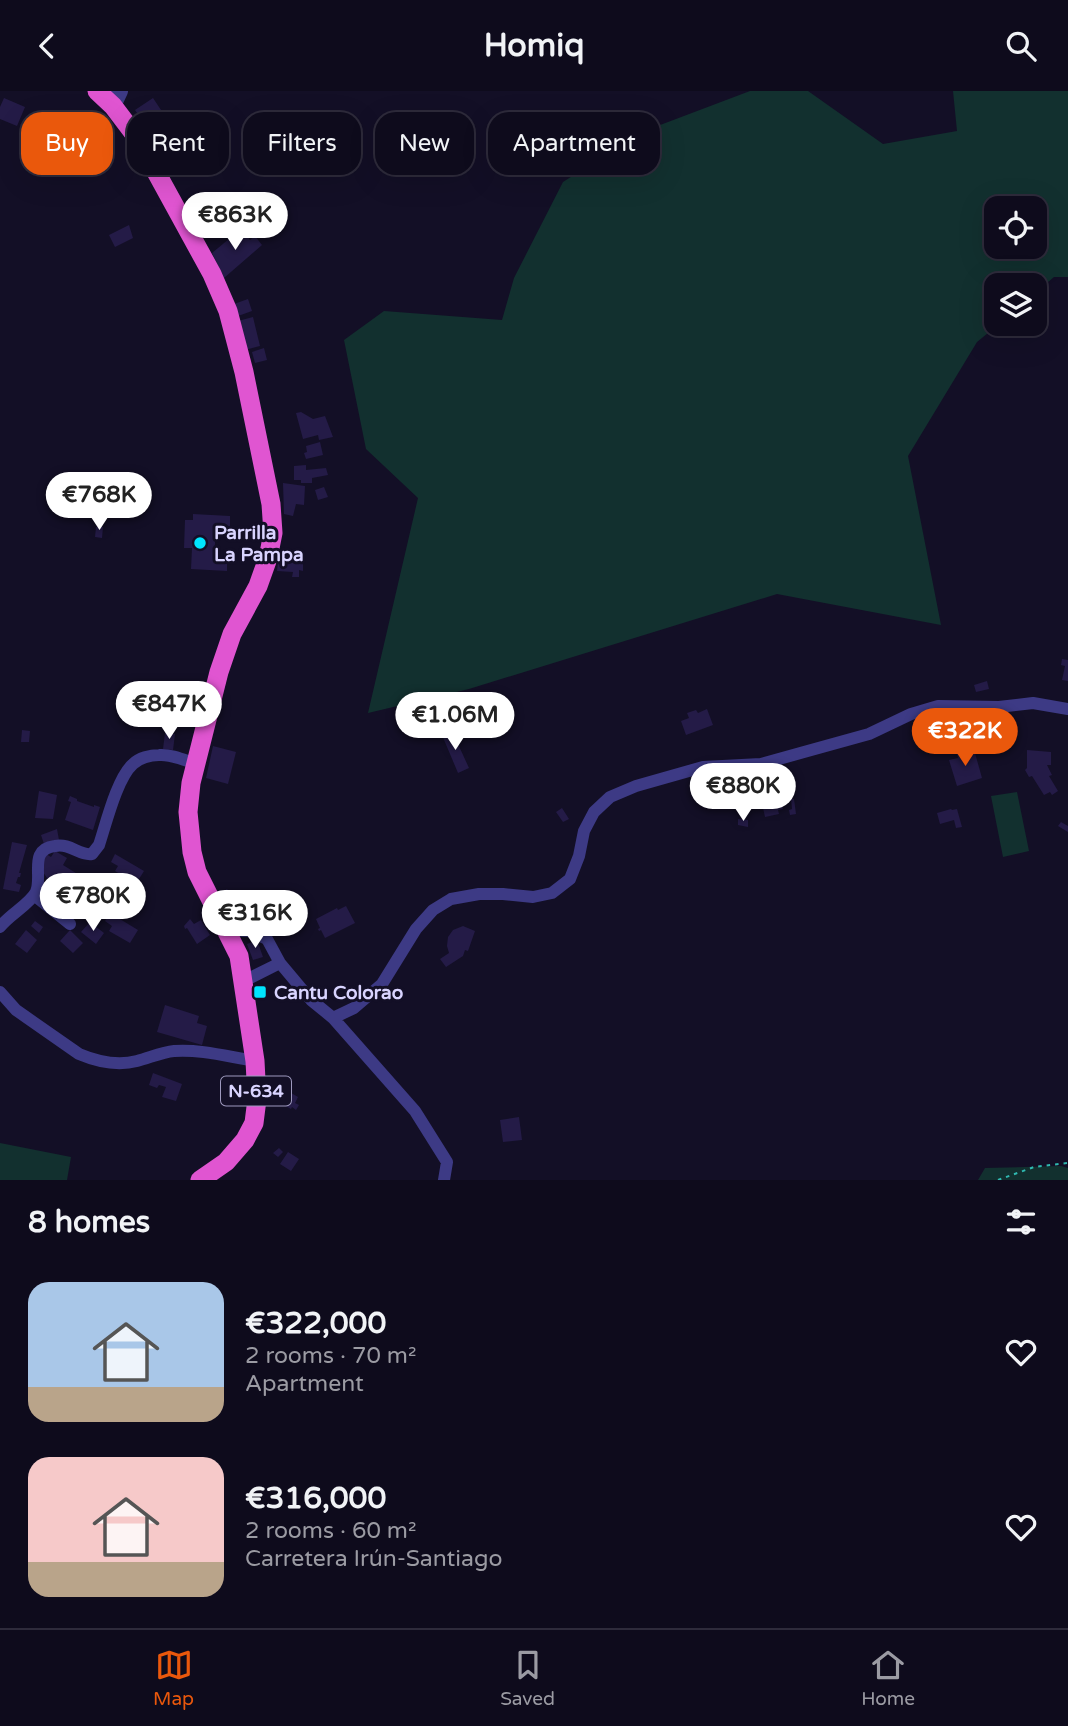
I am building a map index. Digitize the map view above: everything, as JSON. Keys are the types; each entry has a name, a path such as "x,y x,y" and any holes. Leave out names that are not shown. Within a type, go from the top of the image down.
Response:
{"highway":[{"name":"N-634","path":"97,91 117,99 212,274 228,311 244,372 271,504 273,533 268,558 258,586 232,633 219,672 191,783 188,812 192,852 197,872 239,957 255,1061 257,1099 254,1123 244,1140 226,1162 200,1180"}],"street":[{"path":"333,1018 354,1008 382,983 416,929 433,910 451,899 479,894 533,897 552,893 570,879 579,856 584,831 594,812 610,797 636,786 703,767 761,764 869,734 911,714 938,706 999,707 1033,703 1068,709"},
{"path":"0,927 37,890 39,857 48,847 65,845 86,855 92,854 99,845 122,780 133,764 144,757 160,754 196,764"},
{"path":"34,895 70,924"},
{"path":"226,930 248,931 267,939 280,963 311,1000 333,1018 415,1111 447,1163 444,1180"},
{"path":"244,981 280,963"},
{"path":"0,992 16,1010 88,1058 123,1064 173,1051 190,1051 255,1061"}],"path":[{"path":"998,1180 1034,1167 1068,1163"}],"green space":[{"path":"750,91 808,91 883,144 957,131 953,91 1068,91 1068,277 1054,277 1047,283 1047,273 984,273 984,336 977,342 908,456 941,625 777,594 469,689 368,713 418,498 366,449 344,340 384,311 502,320 514,278 563,182 574,175 660,175 660,125"},
{"path":"1017,792 1029,851 1003,857 991,796"},
{"path":"0,1143 71,1157 67,1180 0,1180"},
{"path":"985,1168 1068,1168 1068,1180 978,1180"}],"building":[{"path":"4,98 25,107 17,126 0,119 0,107"},
{"path":"153,98 162,112 136,112 135,110"},
{"path":"235,211 239,218 218,230 213,222"},
{"path":"129,225 133,238 115,247 109,235"},
{"path":"241,229 250,240 255,236 262,245 224,278 212,253"},
{"path":"248,299 252,311 238,316 234,304"},
{"path":"253,317 260,346 245,350 238,321"},
{"path":"264,348 267,360 255,363 252,352"},
{"path":"301,412 313,419 325,416 333,437 319,440 318,435 303,439 296,413"},
{"path":"320,442 323,455 306,459 306,446"},
{"path":"306,465 306,470 326,468 328,475 312,478 312,483 294,480 294,466"},
{"path":"283,483 305,486 304,505 296,504 293,516 284,514"},
{"path":"324,487 328,497 318,500 315,490"},
{"name":"Parrilla La Pampa","path":"193,514 230,516 230,526 216,526 214,560 227,561 227,571 191,569 192,548 184,548 185,520 193,520"},
{"path":"96,527 103,527 102,538 95,537"},
{"path":"295,552 301,552 300,562 303,562 303,571 299,570 299,577 292,577 293,572 277,571 279,554 295,555"},
{"path":"1062,659 1068,660 1068,681 1062,680 1065,666 1061,665"},
{"path":"987,681 989,689 976,692 974,685"},
{"path":"185,686 185,694 199,693 195,717 185,718 185,712 160,714 159,703 163,703 162,688"},
{"path":"707,709 713,725 686,735 681,721 689,718 687,713 696,710 698,713"},
{"path":"22,730 30,731 29,742 21,742"},
{"path":"452,731 469,768 458,773 442,735"},
{"path":"165,733 175,734 173,750 163,749"},
{"path":"213,746 236,752 228,784 206,778"},
{"path":"963,747 966,755 975,753 982,778 957,786 949,760 958,758 956,750"},
{"path":"1027,750 1051,752 1051,765 1047,765 1052,775 1049,776 1058,791 1052,795 1050,792 1044,795 1025,770"},
{"path":"778,776 783,809 778,810 779,814 765,817 760,794 768,792 765,778"},
{"path":"39,791 57,795 53,819 35,818"},
{"path":"70,796 77,801 100,807 93,830 65,820 71,802 68,801"},
{"path":"791,799 794,799 796,814 790,815 789,810 792,809"},
{"path":"562,808 569,819 563,822 556,812"},
{"path":"957,809 962,827 956,828 954,820 940,824 937,813"},
{"path":"738,819 748,820 748,827 738,825"},
{"path":"1061,822 1068,826 1068,832 1058,826"},
{"path":"57,829 59,840 44,844 41,835"},
{"path":"12,842 27,845 20,877 16,883 21,885 19,892 3,889"},
{"path":"55,851 67,858 63,865 79,875 70,890 61,884 59,888 52,884 43,872 42,862 46,854 51,857"},
{"path":"115,854 144,871 136,884 115,871 118,866 111,862"},
{"path":"113,884 141,901 133,914 112,901 115,896 108,892"},
{"path":"227,889 245,913 240,917 238,915 234,919 217,896"},
{"path":"346,906 355,923 325,938 318,929 320,928 316,919"},
{"path":"110,913 138,930 130,943 109,931 112,926 105,921"},
{"path":"190,919 194,924 201,920 210,935 197,944 184,926"},
{"path":"35,921 43,927 39,933 31,926"},
{"path":"90,922 104,933 96,944 81,932"},
{"path":"463,926 475,931 468,951 465,950 463,956 446,967 440,959 449,953 448,937 453,930"},
{"path":"26,930 37,940 27,953 15,944"},
{"path":"70,930 83,943 73,953 60,941"},
{"path":"257,940 263,957 253,960 247,944"},
{"path":"165,1005 199,1016 197,1023 207,1026 202,1045 157,1032"},
{"path":"153,1073 182,1084 176,1101 162,1097 166,1087 149,1085"},
{"path":"274,1083 298,1097 295,1103 299,1105 296,1110 280,1103 282,1100 270,1091"},
{"path":"519,1117 522,1140 503,1142 500,1120"},
{"path":"279,1148 283,1152 278,1157 273,1153"},
{"path":"288,1152 299,1159 291,1171 280,1164"}],"place":[{"name":"Parrilla La Pampa","path":"200,543"},
{"name":"Cantu Colorao","path":"260,992"}]}
